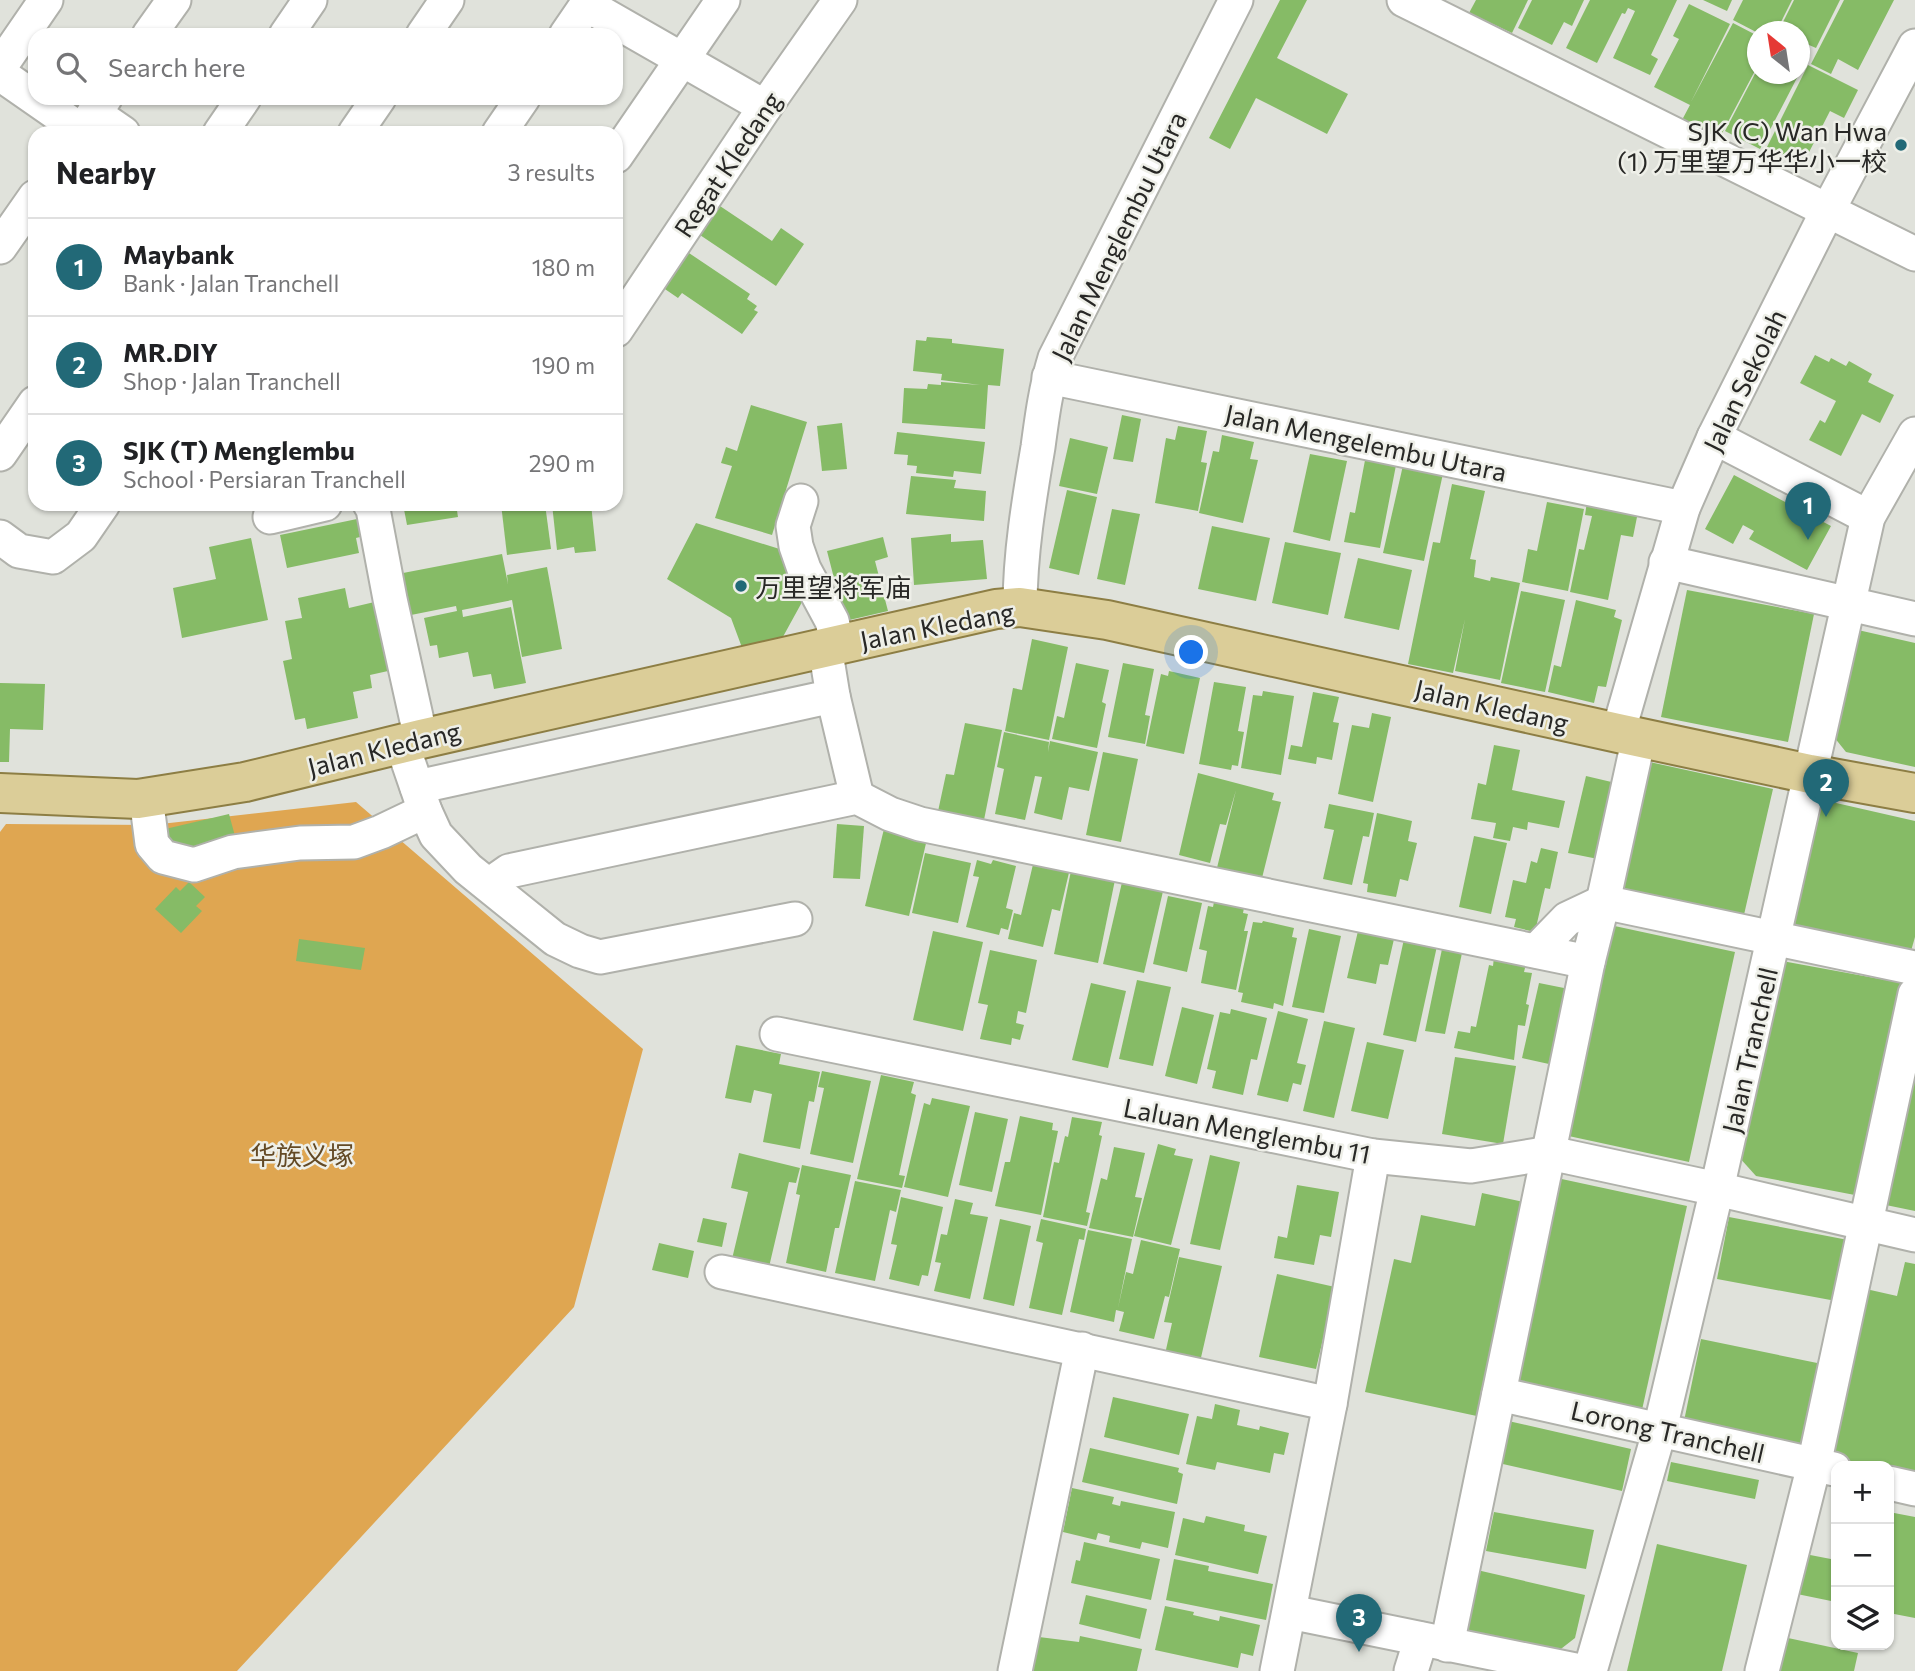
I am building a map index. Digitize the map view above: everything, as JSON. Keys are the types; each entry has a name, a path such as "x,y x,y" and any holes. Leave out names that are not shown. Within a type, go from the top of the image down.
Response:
{"main road":[{"name":"Jalan Kledang","path":"0,793 146,797 245,782 412,741 996,608 1020,607 1107,620 1810,774 1915,793"}],"street":[{"path":"0,66 46,0"},
{"path":"154,28 174,0"},
{"path":"291,28 310,0"},
{"path":"428,28 447,0"},
{"path":"623,146 723,0"},
{"name":"Regat Kledang","path":"623,320 765,107 841,0"},
{"name":"Jalan Menglembu Utara","path":"1020,607 1023,554 1049,377 1055,358 1236,0"},
{"path":"1404,0 1914,253"},
{"path":"571,28 588,2 765,107"},
{"name":"Jalan Sekolah","path":"1411,1671 1434,1642 1499,1394 1588,962 1603,902 1628,735 1666,562 1683,508 1714,437 1915,46"},
{"path":"0,75 28,89"},
{"path":"61,105 106,126"},
{"path":"225,126 238,105"},
{"path":"360,126 374,105"},
{"path":"504,126 518,105"},
{"path":"0,247 28,207"},
{"name":"Jalan Mengelembu Utara","path":"1049,377 1683,508"},
{"path":"0,454 28,413"},
{"name":"Jalan Tranchell","path":"1590,1671 1660,1429 1717,1189 1868,517 1915,434"},
{"path":"1714,437 1868,517"},
{"path":"801,501 793,526 796,546 804,569 832,621 833,696 857,797"},
{"path":"0,537 19,551 53,557 81,537 98,511"},
{"path":"270,517 295,511"},
{"path":"373,511 421,799 436,835 468,869 555,939 600,957 795,919"},
{"path":"1666,562 1915,619"},
{"path":"146,797 152,844 163,857 194,864 233,852 300,843 354,842 382,832 421,799 833,696"},
{"path":"489,885 509,871 857,797 890,814 920,824 1588,962"},
{"path":"1536,951 1567,919 1603,902 1915,968"},
{"path":"1762,1671 1825,1467 1867,1225 1915,994"},
{"name":"Laluan Menglembu 11","path":"777,1034 1373,1156 1471,1166 1550,1153 1915,1235"},
{"path":"1278,1671 1330,1404 1373,1156"},
{"path":"722,1272 1330,1404"},
{"path":"1014,1671 1082,1349"},
{"name":"Lorong Tranchell","path":"1499,1394 1825,1467"},
{"path":"1894,1484 1915,1489"},
{"path":"1290,1612 1580,1671"}],"green space":[{"name":"华族义塚","path":"356,802 643,1049 574,1307 237,1671 0,1671 0,832 6,824 152,825"}],"building":[{"path":"1280,0 1307,0 1277,58 1348,94 1327,134 1256,98 1230,149 1209,138"},
{"path":"1476,0 1528,0 1512,33 1469,13"},
{"path":"1532,0 1584,0 1572,26 1564,22 1552,45 1518,28"},
{"path":"1590,0 1677,0 1651,55 1658,59 1650,75 1613,58 1635,11 1628,8 1625,14 1622,13 1597,63 1566,48"},
{"path":"1703,0 1732,0 1727,11"},
{"path":"1743,0 1792,0 1782,21 1747,21 1747,27 1733,20"},
{"path":"1794,0 1840,0 1816,48 1810,45 1810,21 1784,21"},
{"path":"1844,0 1894,0 1858,70 1838,59 1831,74 1811,64"},
{"path":"1689,4 1730,24 1691,102 1733,23 1747,30 1748,84 1719,139 1682,120 1690,105 1654,87 1679,39 1673,36"},
{"path":"1810,66 1858,90 1844,118 1830,111 1803,164 1767,147 1798,84 1810,84"},
{"path":"1750,84 1794,84 1760,149 1725,131"},
{"path":"717,204 772,241 781,228 804,244 776,286 697,233"},
{"path":"683,249 750,294 747,299 757,306 754,310 758,312 742,334 682,293 678,298 659,285"},
{"path":"927,337 1004,349 1000,386 988,385 985,429 902,423 904,388 927,389 928,384 941,385 941,382 980,385 941,380 942,374 913,371 916,340 926,341"},
{"path":"1815,355 1829,362 1831,358 1846,366 1849,361 1872,374 1868,382 1894,395 1880,423 1862,414 1841,456 1809,440 1820,420 1825,423 1836,401 1800,383"},
{"path":"751,405 807,422 772,535 715,518 732,466 721,463 726,447 737,451"},
{"path":"1122,415 1141,419 1133,462 1113,459"},
{"path":"842,423 847,469 822,471 817,426"},
{"path":"1178,426 1207,431 1201,462 1207,463 1198,511 1155,503 1166,438 1175,440"},
{"path":"897,432 985,442 981,474 954,471 953,477 916,473 917,466 907,465 908,455 894,454"},
{"path":"1222,435 1254,442 1250,459 1258,460 1243,523 1199,513 1213,451 1219,452"},
{"path":"1070,438 1108,447 1097,494 1059,486"},
{"path":"1310,454 1347,461 1330,541 1293,532"},
{"path":"1366,455 1397,460 1380,548 1344,542 1350,512 1355,513"},
{"path":"1404,461 1444,469 1424,561 1383,553"},
{"path":"1734,475 1831,526 1807,570 1749,539 1754,531 1743,525 1733,544 1705,529"},
{"path":"911,476 956,480 954,488 986,491 984,521 906,514"},
{"path":"1452,484 1485,491 1470,559 1476,560 1474,577 1490,581 1491,577 1520,583 1500,680 1455,671 1465,619 1453,673 1408,664 1433,542 1440,543"},
{"path":"1067,490 1097,497 1079,575 1049,568"},
{"path":"1547,502 1584,509 1568,591 1522,582 1528,549 1537,551"},
{"path":"1587,502 1638,512 1633,537 1621,535 1608,600 1570,592 1579,549 1584,550 1592,516 1585,515"},
{"path":"1112,509 1140,514 1125,585 1097,579"},
{"path":"404,511 457,511 458,517 407,525"},
{"path":"502,511 546,511 551,549 507,555"},
{"path":"553,511 592,511 596,551 575,553 574,547 557,550"},
{"path":"357,519 360,537 356,538 359,553 287,568 280,535"},
{"name":"万里望将军庙","path":"696,523 786,551 807,593 779,644 744,653 731,618 667,579"},
{"path":"1212,526 1270,538 1256,601 1198,589"},
{"path":"951,534 951,542 983,540 987,579 914,585 911,538"},
{"path":"883,537 888,557 875,561 888,611 845,621 827,551"},
{"path":"251,538 268,620 182,638 173,588 216,579 209,547"},
{"path":"1285,542 1341,553 1328,615 1272,603"},
{"path":"502,554 508,584 507,575 547,567 562,649 522,657 512,600 462,610 463,617 511,607 526,683 494,689 491,674 473,677 468,652 439,658 437,645 430,646 424,618 457,611 456,606 411,615 403,573"},
{"path":"1358,558 1412,570 1399,630 1344,618"},
{"path":"345,588 349,608 383,600 397,669 370,675 372,688 353,692 358,718 307,729 305,718 295,720 283,661 292,659 285,621 302,618 298,598"},
{"path":"1687,590 1814,614 1788,742 1661,717"},
{"path":"1521,591 1565,600 1545,692 1501,683"},
{"path":"1576,600 1616,610 1614,617 1622,620 1606,687 1598,686 1594,703 1548,692 1554,665 1561,667"},
{"path":"1858,630 1915,643 1915,767 1846,752 1834,737"},
{"path":"1032,639 1068,647 1049,740 1005,731 1013,688 1022,690"},
{"path":"1076,663 1109,670 1102,702 1106,704 1097,748 1052,739 1057,716 1064,718"},
{"path":"1123,663 1154,669 1145,715 1150,716 1145,744 1108,737"},
{"path":"1169,671 1200,678 1184,754 1146,746 1161,674 1168,676"},
{"path":"1214,682 1246,687 1238,731 1244,732 1238,766 1232,765 1231,770 1199,764"},
{"path":"0,683 45,684 43,730 10,729 9,762 0,762"},
{"path":"1263,691 1294,696 1281,775 1241,768 1253,695 1262,696"},
{"path":"1313,692 1339,697 1333,722 1339,723 1332,760 1317,757 1316,764 1288,759 1291,745 1302,747"},
{"path":"1372,713 1391,717 1373,802 1338,794 1352,725 1369,728"},
{"path":"965,723 1002,730 983,825 937,816 946,774 954,775"},
{"path":"1004,732 1049,742 1048,752 1050,741 1098,752 1089,791 1069,787 1062,820 1034,813 1042,777 1035,776 1025,820 995,814 1004,769 997,767"},
{"path":"1494,745 1520,750 1512,790 1565,801 1559,828 1528,822 1527,830 1513,827 1510,841 1493,838 1496,823 1471,819 1478,783 1486,785"},
{"path":"1103,752 1138,759 1121,842 1086,835"},
{"path":"1645,761 1773,789 1743,919 1616,891"},
{"path":"1198,773 1274,793 1272,800 1281,802 1260,886 1215,876 1236,790 1226,825 1220,824 1210,863 1179,855"},
{"path":"1586,776 1620,784 1603,860 1568,853"},
{"path":"1823,800 1915,821 1915,937 1911,951 1793,924"},
{"path":"1329,804 1374,813 1369,837 1363,836 1352,885 1323,879 1334,830 1324,828"},
{"path":"1377,813 1412,821 1408,841 1417,843 1408,881 1400,879 1396,897 1367,892 1368,884 1363,883"},
{"path":"229,814 235,836 212,841 214,849 166,851 161,830"},
{"path":"837,824 864,826 860,879 833,878"},
{"path":"884,829 927,839 909,916 865,906"},
{"path":"1474,836 1507,843 1491,914 1459,907"},
{"path":"1541,848 1558,852 1550,889 1545,888 1535,932 1514,927 1516,919 1505,917 1513,880 1526,883 1531,861 1537,863"},
{"path":"925,853 971,863 958,923 912,913"},
{"path":"1035,856 1071,864 1060,911 1052,909 1043,947 1008,939 1014,913 1021,915"},
{"path":"977,860 991,864 993,860 1016,866 1006,908 1013,910 1008,930 1001,928 999,935 966,927 979,877 973,876"},
{"path":"1072,866 1116,875 1098,963 1054,954"},
{"path":"1123,878 1164,887 1144,973 1103,964"},
{"path":"189,882 205,897 196,906 202,911 181,933 155,909 176,887 180,891"},
{"path":"1168,896 1202,903 1187,972 1153,964"},
{"path":"1215,897 1245,903 1243,913 1248,914 1244,931 1248,931 1236,990 1201,983 1207,951 1199,949 1208,906 1213,907"},
{"path":"1263,921 1294,928 1292,937 1297,938 1283,1006 1274,1003 1273,1009 1241,1002 1243,993 1238,992 1253,922"},
{"path":"1610,925 1735,952 1689,1162 1564,1135"},
{"path":"1309,929 1341,936 1324,1013 1292,1007"},
{"path":"933,931 983,942 963,1031 913,1020"},
{"path":"1358,931 1394,939 1388,965 1380,964 1376,984 1347,978"},
{"path":"299,939 365,948 361,970 296,961"},
{"path":"1404,939 1437,946 1416,1042 1383,1035"},
{"path":"1442,949 1462,953 1445,1034 1425,1031"},
{"path":"990,950 1037,960 1026,1013 1018,1011 1016,1023 1024,1025 1020,1040 1012,1038 1011,1045 980,1039 988,1005 978,1003"},
{"path":"1494,957 1526,964 1524,972 1532,973 1525,1026 1518,1025 1514,1060 1454,1048 1458,1031 1470,1033 1471,1026 1476,1027 1489,965 1493,966"},
{"path":"1777,960 1902,983 1860,1196 1756,1176 1738,1156"},
{"path":"1137,980 1171,987 1153,1066 1119,1059"},
{"path":"1091,983 1126,991 1108,1068 1072,1060"},
{"path":"1539,983 1574,990 1558,1066 1522,1058"},
{"path":"1182,1007 1214,1015 1197,1084 1165,1076"},
{"path":"1231,1009 1267,1018 1257,1060 1251,1059 1243,1095 1212,1088 1216,1071 1207,1069 1220,1012 1230,1014"},
{"path":"1278,1011 1308,1019 1297,1063 1306,1065 1301,1085 1293,1083 1288,1102 1257,1095"},
{"path":"1324,1021 1355,1028 1334,1118 1303,1111"},
{"path":"1367,1042 1404,1050 1388,1119 1351,1111"},
{"path":"736,1045 781,1054 779,1064 820,1072 814,1102 809,1101 800,1149 763,1142 772,1094 754,1090 751,1103 725,1098"},
{"path":"1915,1051 1915,1211 1881,1204"},
{"path":"1455,1057 1516,1066 1503,1144 1442,1134"},
{"path":"822,1071 871,1081 853,1163 810,1154 824,1088 818,1087"},
{"path":"881,1075 914,1082 911,1093 916,1095 899,1175 905,1176 902,1188 857,1179"},
{"path":"932,1098 970,1106 948,1197 904,1187 924,1103 930,1105"},
{"path":"975,1112 1008,1119 992,1192 959,1185"},
{"path":"1020,1116 1053,1123 1052,1130 1058,1131 1041,1215 995,1206 1005,1162 1010,1162"},
{"path":"1072,1117 1102,1122 1099,1135 1102,1136 1086,1212 1090,1213 1087,1226 1043,1217 1054,1162 1059,1163"},
{"path":"1158,1144 1176,1149 1174,1155 1193,1159 1171,1245 1134,1236"},
{"path":"1114,1147 1145,1153 1135,1197 1142,1198 1133,1237 1089,1228 1101,1178 1107,1180"},
{"path":"739,1153 800,1168 796,1183 789,1182 769,1267 732,1259 748,1192 731,1188"},
{"path":"1210,1155 1240,1162 1220,1250 1190,1244"},
{"path":"802,1165 851,1175 839,1228 835,1228 826,1272 786,1263 800,1195 796,1194"},
{"path":"1557,1178 1687,1206 1642,1410 1512,1382"},
{"path":"855,1181 901,1190 896,1212 890,1210 875,1281 835,1273"},
{"path":"1297,1185 1339,1192 1331,1237 1320,1235 1314,1265 1274,1258 1278,1236 1287,1238"},
{"path":"1482,1193 1533,1204 1486,1418 1365,1392 1394,1259 1411,1263 1421,1215 1475,1226"},
{"path":"901,1197 943,1207 928,1276 922,1275 919,1286 889,1279 897,1245 891,1244"},
{"path":"955,1199 973,1203 970,1214 988,1217 970,1299 934,1291 941,1263 935,1262 941,1234 947,1235"},
{"path":"1729,1217 1848,1240 1836,1301 1717,1279"},
{"path":"703,1218 727,1223 722,1247 697,1242"},
{"path":"1000,1219 1031,1226 1014,1306 983,1299"},
{"path":"1041,1219 1086,1229 1084,1240 1079,1239 1062,1315 1029,1308 1043,1243 1036,1241"},
{"path":"1088,1230 1132,1239 1118,1308 1126,1272 1133,1274 1141,1240 1180,1249 1169,1297 1165,1296 1154,1339 1119,1331 1124,1312 1116,1310 1114,1322 1070,1312"},
{"path":"659,1243 694,1251 688,1278 652,1270"},
{"path":"1179,1257 1222,1266 1200,1362 1165,1354 1172,1323 1164,1322"},
{"path":"1905,1262 1915,1264 1915,1476 1894,1471 1894,1461 1848,1461 1829,1457 1866,1289 1897,1296"},
{"path":"1277,1274 1335,1287 1316,1369 1259,1357"},
{"path":"1701,1339 1827,1365 1810,1447 1684,1421"},
{"path":"1113,1397 1189,1414 1179,1455 1104,1437"},
{"path":"1215,1404 1240,1410 1237,1425 1259,1430 1260,1426 1289,1433 1284,1455 1274,1453 1270,1473 1217,1462 1215,1470 1186,1464 1197,1416 1212,1419"},
{"path":"1504,1420 1631,1449 1622,1491 1494,1462"},
{"path":"1090,1448 1179,1468 1178,1472 1183,1474 1177,1504 1082,1482"},
{"path":"1671,1462 1759,1480 1755,1499 1667,1481"},
{"path":"1072,1488 1114,1497 1112,1504 1120,1506 1121,1501 1175,1512 1168,1548 1142,1542 1140,1549 1109,1542 1110,1536 1098,1533 1096,1540 1063,1532"},
{"path":"1494,1512 1594,1530 1586,1569 1486,1551"},
{"path":"1894,1513 1915,1517 1915,1618 1894,1614"},
{"path":"1206,1516 1245,1525 1244,1531 1267,1536 1258,1574 1175,1555 1183,1518 1204,1523"},
{"path":"1084,1542 1160,1559 1151,1600 1071,1583 1076,1560 1080,1561"},
{"path":"1657,1544 1747,1565 1722,1671 1627,1671"},
{"path":"1805,1554 1831,1559 1831,1601 1797,1594"},
{"path":"1174,1559 1209,1566 1208,1571 1273,1584 1266,1620 1166,1600"},
{"path":"1477,1570 1585,1595 1575,1638 1557,1652 1463,1630"},
{"path":"1086,1595 1147,1609 1140,1639 1079,1624"},
{"path":"1165,1606 1219,1621 1220,1616 1260,1625 1253,1656 1241,1653 1238,1668 1155,1650"},
{"path":"1080,1636 1142,1649 1137,1671 1031,1671 1039,1637 1079,1642"},
{"path":"1788,1638 1831,1647 1831,1650 1858,1653 1854,1671 1780,1671"}],"place":[{"name":"SJK (C) Wan Hwa (1) 万里望万华华小一校","path":"1901,145"},
{"name":"Maybank","path":"1808,540"},
{"name":"万里望将军庙","path":"741,586"},
{"name":"MR.DIY","path":"1826,817"},
{"name":"SJK (T) Menglembu","path":"1359,1652"}]}
